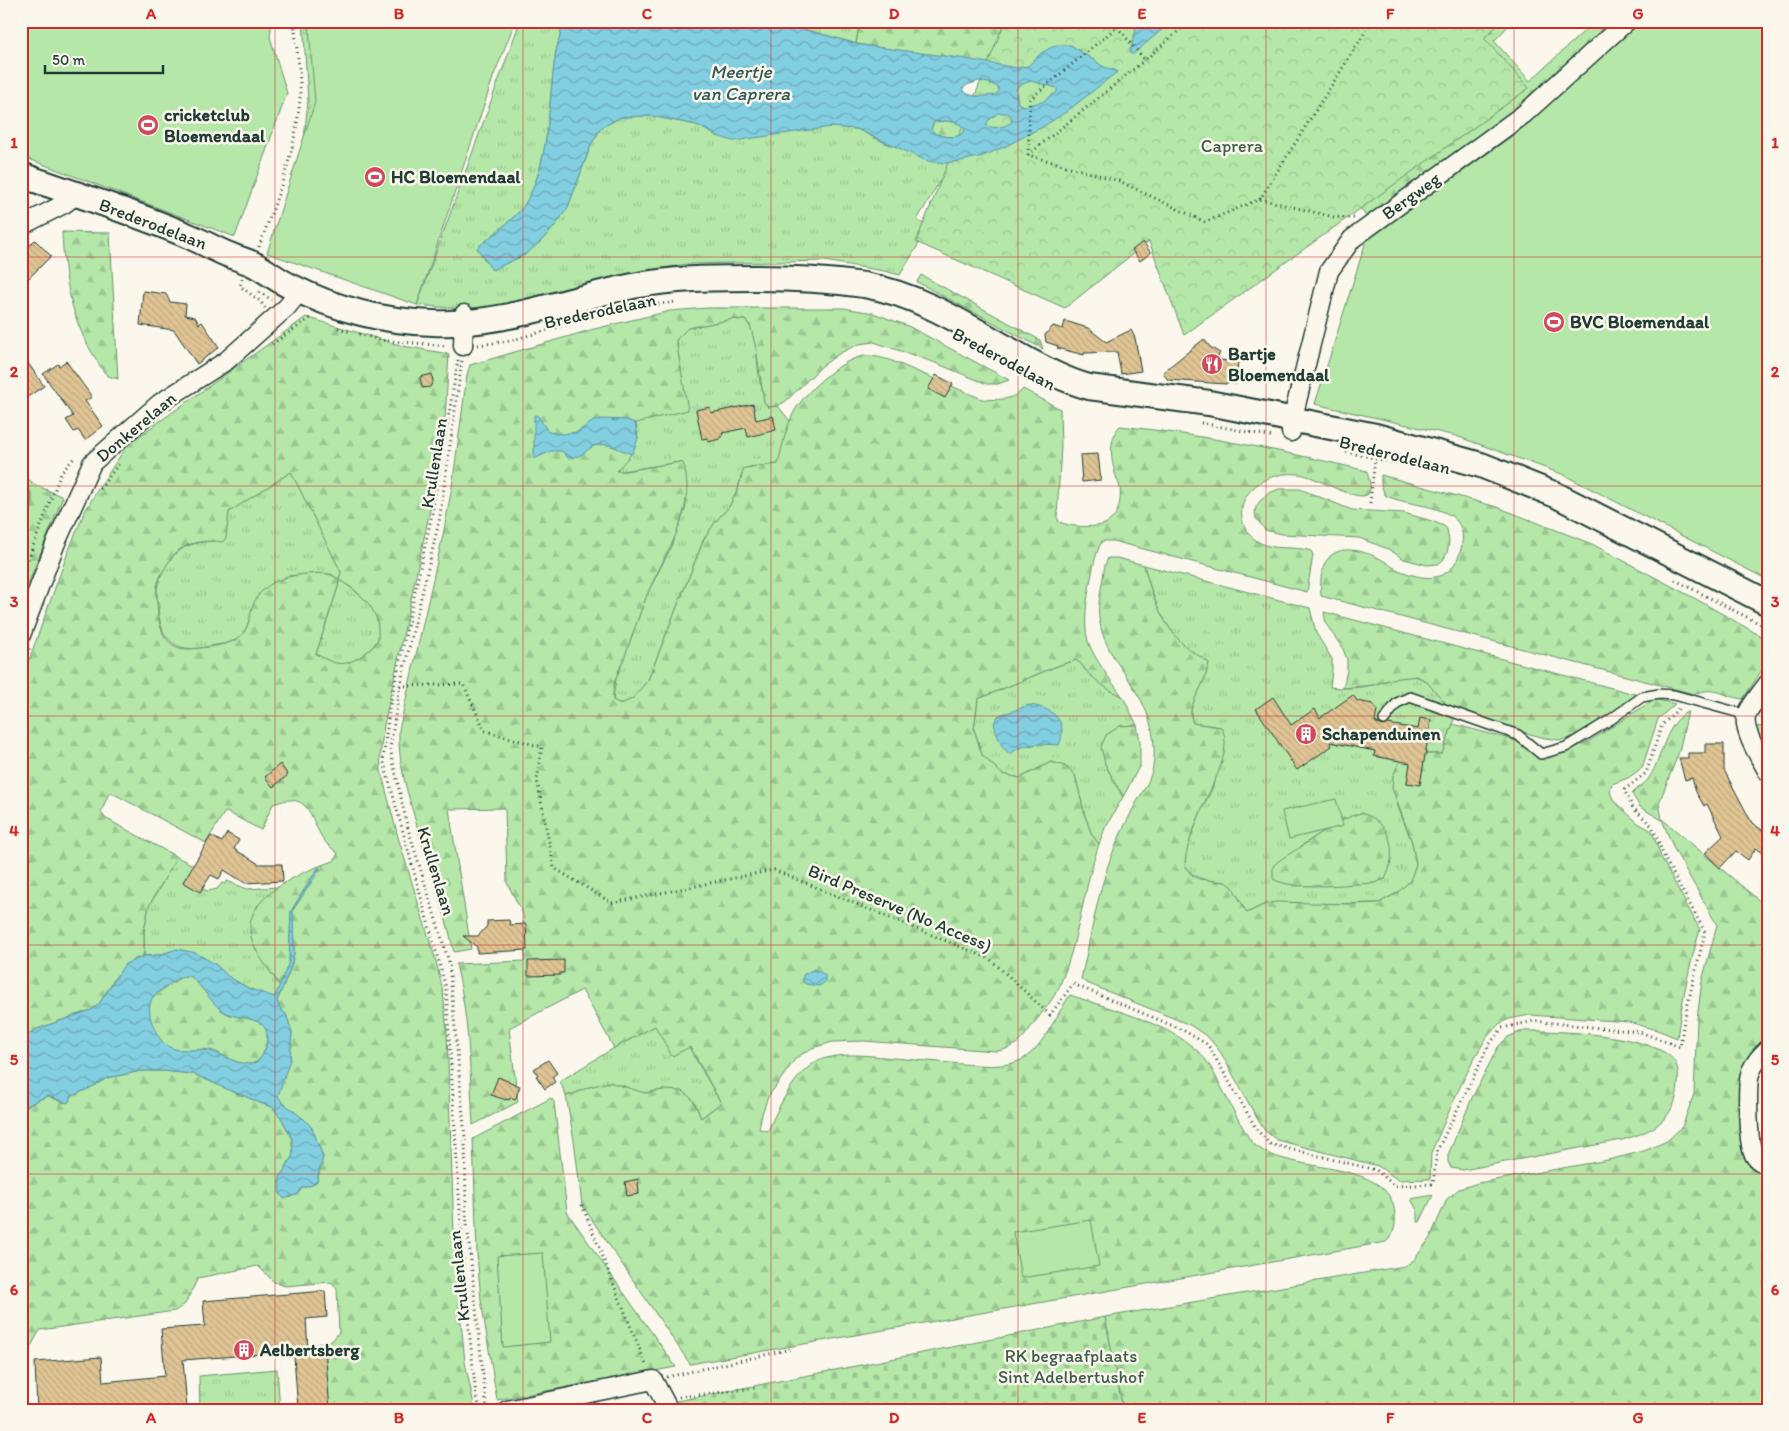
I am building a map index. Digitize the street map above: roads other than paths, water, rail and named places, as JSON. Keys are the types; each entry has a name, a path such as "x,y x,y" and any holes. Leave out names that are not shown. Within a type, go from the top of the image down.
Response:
{"street":[{"name":"Bergweg","path":"1288,430 1329,271 1352,238 1524,114 1627,21"},
{"name":"Brederodelaan","path":"21,175 153,222 230,256 250,278 272,293 293,300 339,321 406,335 442,338 464,330 502,332 637,301 712,293 791,292 840,295 879,301 899,301 941,326 1031,368 1076,396 1094,393 1150,401 1385,452 1464,473 1532,499 1569,516 1768,618"},
{"name":"Brederodelaan","path":"21,226 64,204 76,195"},
{"name":"Donkerelaan","path":"26,640 55,545 92,463 160,403 226,361 293,300"},
{"name":"Brederodelaan","path":"1385,452 1481,465 1556,495 1768,602"},
{"path":"1768,683 1747,715 1748,730 1754,747 1768,772"},
{"path":"1768,1049 1758,1058 1750,1072 1749,1119 1753,1154 1759,1162 1768,1165"},
{"path":"507,1410 653,1380 666,1404"}],"lane":[{"path":"1384,720 1397,703 1410,697 1518,735 1541,754 1566,747 1642,698 1659,694 1674,695 1747,715"}],"water":[{"name":"Meertje van Caprera","path":"561,21 726,21 775,25 810,31 861,45 960,58 1017,68 1028,66 1041,53 1056,45 1071,45 1104,67 1117,72 1066,112 1006,146 983,156 943,163 927,161 857,129 831,127 733,141 717,136 697,125 651,116 621,117 601,128 591,145 568,207 555,226 525,255 492,270 477,248 522,209 533,188 544,152","holes":["979,81 998,87 999,91 995,95 973,96 962,89","1031,81 1057,88 1057,92 1042,102 1023,106 1018,103 1016,90 1019,85","998,113 1007,113 1011,116 1012,122 996,128 986,125","934,122 956,123 965,130 956,136 948,137 936,134 931,129"]},
{"path":"1138,21 1172,21 1132,55 1130,52"},
{"path":"534,415 538,416 548,432 563,434 577,432 595,420 627,420 635,423 638,438 632,454 601,444 593,446 574,457 568,458 562,451 551,451 534,459"},
{"path":"1030,705 1051,712 1060,722 1062,736 1059,745 1040,744 1021,747 1010,754 1001,744 994,723 998,716"},
{"path":"318,868 320,869 293,910 294,953 291,967 277,1001 281,1010 286,1014 292,1032 290,1059 278,1096 282,1102 312,1128 323,1157 317,1181 312,1185 302,1188 298,1194 284,1199 279,1192 280,1177 293,1155 292,1139 282,1119 272,1107 194,1074 141,1071 107,1078 72,1096 68,1103 48,1096 35,1101 21,1111 21,1039 37,1029 91,1010 99,1004 125,964 145,956 159,955 177,949 196,953 215,964 229,977 250,989 275,997 289,962 291,911","holes":["183,976 192,978 221,1010 231,1015 257,1021 265,1028 267,1034 266,1046 259,1060 248,1064 210,1051 173,1049 159,1036 150,1016 151,1000 162,989 179,978"]},
{"path":"814,969 825,975 825,982 819,986 806,984 803,981 803,975"}],"place":[{"name":"cricketclub Bloemendaal","path":"148,125"},
{"name":"HC Bloemendaal","path":"375,177"},
{"name":"BVC Bloemendaal","path":"1554,322"},
{"name":"Bartje Bloemendaal","path":"1212,364"},
{"name":"Schapenduinen","path":"1306,734"},
{"name":"Aelbertsberg","path":"244,1350"}],"park label":[{"name":"Caprera","path":"1232,146"},
{"name":"RK begraafplaats Sint Adelbertushof","path":"1071,1366"}]}
